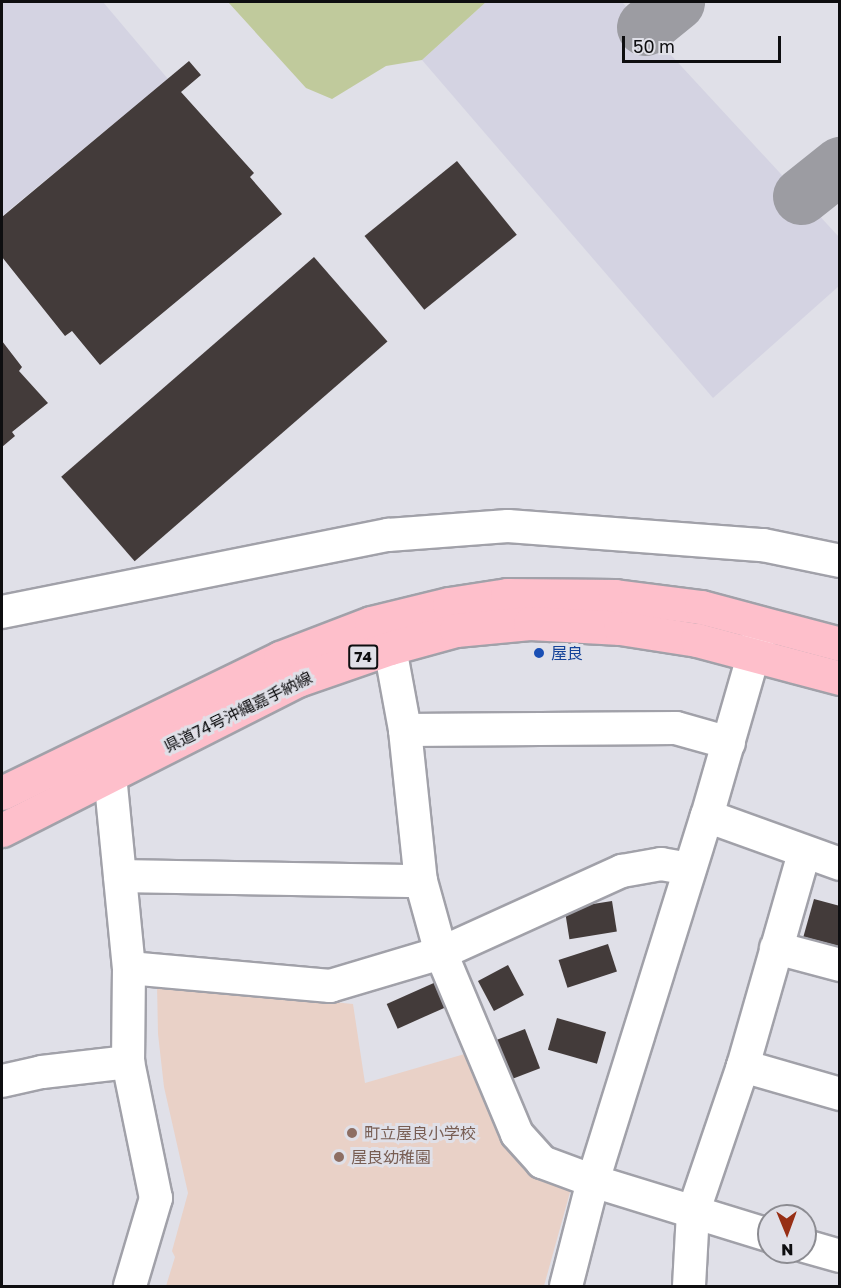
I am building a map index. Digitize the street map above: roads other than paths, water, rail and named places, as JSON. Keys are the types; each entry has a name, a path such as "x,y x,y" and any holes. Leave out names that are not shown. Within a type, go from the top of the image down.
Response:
{"main road":[{"name":"県道74号沖縄嘉手納線","path":"2,793 280,658 371,623 449,604 507,595 615,596 701,607 840,644"},
{"name":"県道74号沖縄嘉手納線","path":"2,830 298,680 390,648 456,630 530,623 620,628 697,639 840,678"}],"street":[{"path":"2,612 388,535 508,526 763,545 840,561"},
{"path":"566,1287 594,1181 756,654 763,622"},
{"path":"390,648 405,730 421,881 441,953 516,1134 542,1162 594,1181 757,1231"},
{"path":"405,730 676,728 729,743"},
{"path":"110,775 129,968 128,1062 156,1198 130,1287"},
{"path":"707,816 804,853 840,864"},
{"path":"689,1287 693,1212 743,1066 804,853"},
{"path":"129,968 330,987 441,953 622,871 661,864 690,869"},
{"path":"120,876 421,881"},
{"path":"776,948 840,965"},
{"path":"2,1081 42,1072 128,1062"},
{"path":"743,1066 840,1094"},
{"path":"817,1249 840,1256"}],"place":[{"name":"屋良","path":"539,653"},
{"name":"町立屋良小学校","path":"352,1133"},
{"name":"屋良幼稚園","path":"339,1157"}]}
